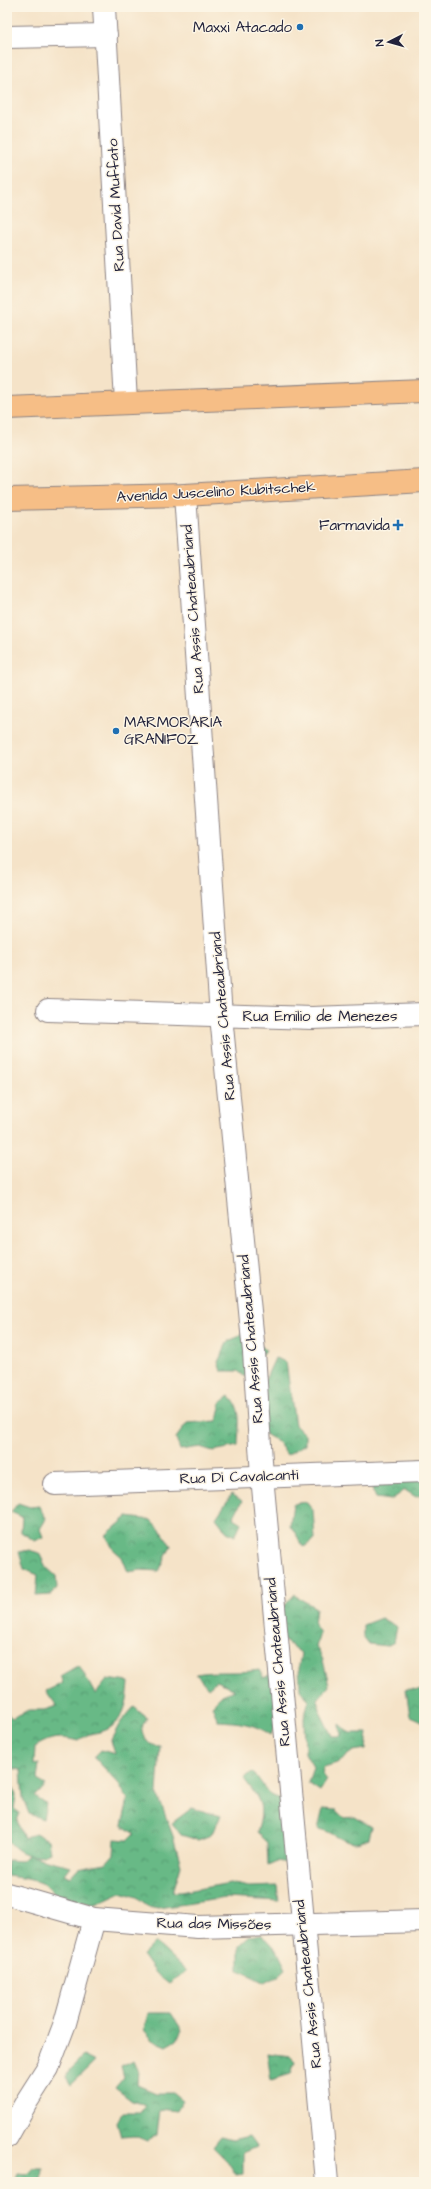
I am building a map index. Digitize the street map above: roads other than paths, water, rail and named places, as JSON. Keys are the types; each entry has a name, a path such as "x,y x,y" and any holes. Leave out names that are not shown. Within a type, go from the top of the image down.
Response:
{"main road":[{"path":"7,408 424,391"},
{"name":"Avenida Juscelino Kubitschek","path":"7,499 185,495 424,481"}],"street":[{"name":"Rua David Muffato","path":"104,7 126,402"},
{"path":"7,37 106,35"},
{"name":"Rua Assis Chateaubriand","path":"185,495 221,1016 254,1352 262,1476 302,1924 328,2182"},
{"name":"Rua Emilio de Menezes","path":"48,1010 312,1018 424,1014"},
{"name":"Rua Di Cavalcanti","path":"55,1484 424,1471"},
{"name":"Rua das Missões","path":"7,1894 94,1919 198,1926 424,1921"},
{"path":"7,2138 26,2101 48,2068 65,2023 94,1919"}],"place":[{"name":"Maxxi Atacado","path":"300,27"},
{"name":"Farmavida","path":"398,525"},
{"name":"MARMORARIA GRANIFOZ","path":"116,731"}]}
